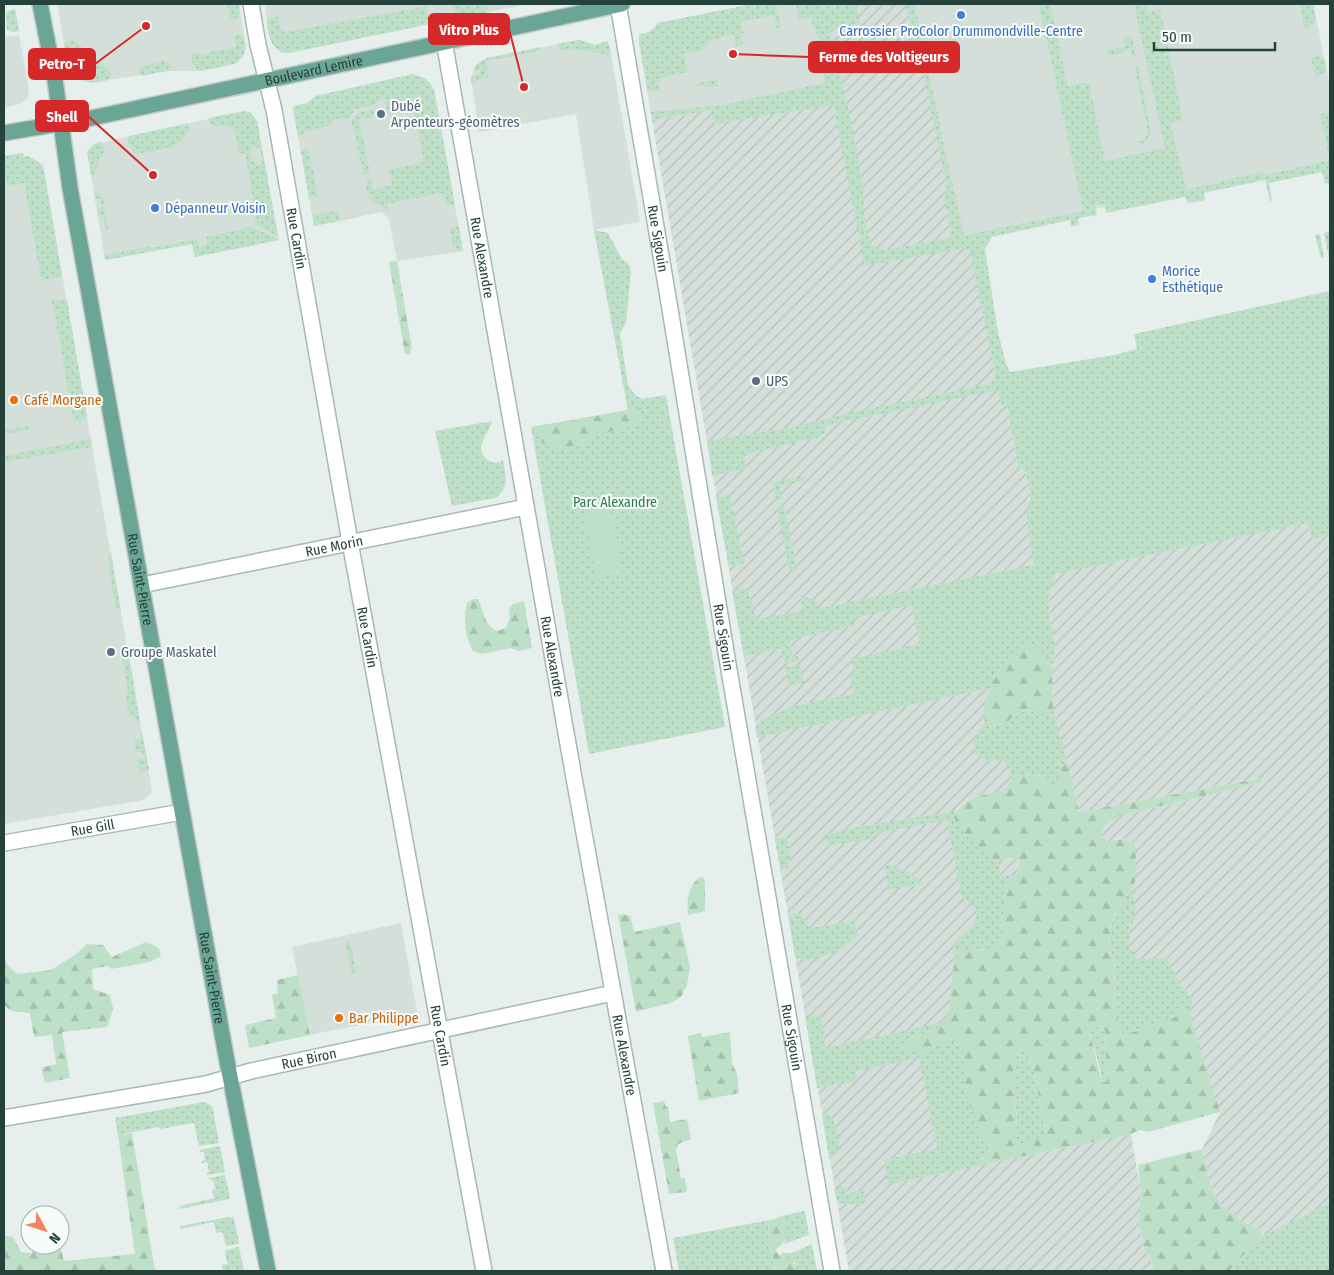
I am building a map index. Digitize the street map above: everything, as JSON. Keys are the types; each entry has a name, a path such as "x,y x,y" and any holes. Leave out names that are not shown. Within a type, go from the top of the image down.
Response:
{"main road":[{"name":"Rue Saint-Pierre","path":"40,4 55,80 70,188 182,812 230,1077 268,1271"},
{"name":"Boulevard Lemire","path":"4,133 95,118 620,4"}],"street":[{"name":"Rue Cardin","path":"251,4 266,80 273,104 350,542 484,1271"},
{"name":"Rue Sigouin","path":"620,4 730,678 832,1271"},
{"name":"Rue Alexandre","path":"444,41 664,1271"},
{"name":"Rue Morin","path":"142,585 526,507"},
{"name":"Rue Gill","path":"4,843 182,812"},
{"name":"Rue Biron","path":"4,1118 206,1084 251,1071 613,993"}],"shaded area":[{"path":"57,4 239,4 245,41 244,55 235,64 201,71 167,71 89,83 75,76 67,62"},
{"path":"265,4 529,4 288,53 280,52 270,40"},
{"path":"753,4 808,4 828,90 652,120 639,34 648,34 658,23"},
{"path":"808,4 915,4 965,240 976,275 995,379 998,390 1007,405 1018,468 1025,471 1031,496 1028,498 1034,565 1056,650 1051,627 1049,597 1050,584 1056,574 1330,518 1330,1202 1259,1238 1261,1233 1258,1228 1245,1223 1221,1205 1212,1190 1202,1149 1220,1112 1126,1035 1130,841 1119,838 1107,843 1101,834 1105,825 1120,816 1262,782 1263,778 1079,812 1053,710 1052,675 991,688 1012,777 1006,791 980,795 965,802 957,809 954,818 1009,857 1020,861 1018,873 1007,886 951,994 948,1015 960,1038 982,1165 1131,1134 1141,1194 1139,1223 1145,1250 1151,1257 1153,1271 849,1271 652,120 828,90"},
{"path":"915,4 1313,4 1330,85 1330,160 1265,175 963,235"},
{"path":"19,35 29,90 28,97 20,104 4,108 4,37"},
{"path":"580,40 596,45 607,41 610,47 640,222 594,230 576,114 479,132 471,77 476,65 487,58"},
{"path":"413,74 426,79 434,89 463,251 397,261 389,219 381,212 314,226 293,109 294,106 307,103 316,96"},
{"path":"245,111 251,113 257,121 279,240 195,257 192,244 105,260 87,152 94,144"},
{"path":"23,153 24,156 28,156 43,165 152,791 144,800 4,824 4,156"},
{"path":"401,923 417,1011 413,1014 310,1035 292,947"}],"green space":[{"path":"227,4 239,4 239,16 236,19 232,20 230,18"},
{"path":"453,4 486,4 488,12 461,18 456,14"},
{"path":"753,4 776,4 781,26 776,28 773,15 741,22 743,45 736,47 733,35 709,41 709,45 705,46 705,49 684,54 688,72 663,78 659,81 658,89 648,92 639,34 650,31 658,23"},
{"path":"796,4 856,4 860,23 830,29 837,72 840,72 858,154 867,231 871,244 879,249 885,250 949,238 951,232 944,194 947,189 923,69 920,70 906,4 915,4 944,148 964,235 1083,211 1039,4 1050,4 1068,86 1089,82 1105,161 1165,148 1134,4 1146,4 1148,12 1160,9 1183,120 1170,123 1187,190 1260,172 1265,175 1330,160 1330,184 1325,183 1322,172 1269,183 1272,201 1270,201 1265,180 1204,193 1205,199 1203,201 1188,203 1185,197 1106,213 1104,204 1095,205 1097,215 1078,218 1079,225 1071,227 1070,220 992,237 985,249 998,332 1006,364 1010,372 1114,355 1137,349 1134,334 1330,291 1330,535 1312,539 1307,523 1056,574 1049,596 1055,650 1055,661 1051,665 1037,646 1009,657 1000,669 991,688 757,737 755,728 763,720 774,714 801,705 854,694 850,674 854,673 851,659 920,644 911,605 853,618 854,626 795,638 795,640 790,641 793,657 798,656 799,660 785,664 781,649 744,656 732,591 748,588 756,619 803,611 800,596 813,599 821,608 1034,565 1027,519 1028,502 1031,496 1025,471 1018,468 1007,405 1001,405 998,390 826,425 825,433 817,438 744,454 746,469 712,475 707,441 788,428 990,384 995,379 970,251 965,248 863,266 863,257 833,105 714,124 711,110 652,120 651,112 722,105 825,83 821,64 825,63 822,52 819,52 816,42 819,41 817,29 814,30 811,17 798,19"},
{"path":"1300,4 1313,4 1316,19 1309,27 1304,28"},
{"path":"426,5 430,24 288,53 282,52 274,46 268,31 267,19 278,16 281,30 285,32"},
{"path":"15,9 19,31 14,32 7,30 6,12"},
{"path":"241,34 246,46 244,54 235,64 198,70 192,62 191,54 198,53 199,55 236,47 233,36"},
{"path":"1132,37 1136,56 1133,56 1130,47 1124,52 1108,56 1107,50 1125,47 1124,39"},
{"path":"72,38 109,70 111,73 108,80 88,82 81,80 68,64 64,45","holes":["80,49 87,60 85,62 75,63 71,54 72,50","85,67 94,69 98,73 96,76 86,75 84,72"]},
{"path":"580,40 596,45 607,41 610,53 607,55 582,50 561,50 556,44"},
{"path":"541,47 539,51 486,61 489,77 471,83 471,77 480,74 481,69 473,70 476,65 487,58"},
{"path":"1318,56 1326,64 1326,68 1323,74 1315,76 1311,58"},
{"path":"166,61 171,63 167,71 141,76 138,71 141,66"},
{"path":"1138,67 1151,132 1147,140 1140,145 1138,142 1145,138 1148,132 1135,69"},
{"path":"413,74 426,79 434,89 455,205 446,206 443,193 387,204 388,210 369,199 365,179 374,177 371,179 373,189 392,185 389,170 424,162 413,109 386,115 384,108 387,108 385,100 382,99 371,106 355,109 349,118 333,120 330,126 305,131 303,135 298,137 293,109 294,106 307,103 316,96"},
{"path":"717,79 718,87 696,86 695,84"},
{"path":"373,110 374,116 359,120 370,173 364,175 351,121 358,113"},
{"path":"245,111 251,113 257,121 278,236 254,224 256,216 245,153 239,154 236,137 231,129 222,126 215,127 210,123 209,118","holes":["255,147 259,148 262,164 259,165 253,161 250,150"]},
{"path":"1322,113 1330,114 1330,160 1320,114"},
{"path":"189,123 188,132 183,139 170,148 135,154 127,143 129,136"},
{"path":"101,142 105,149 94,174 91,175 87,152 94,144"},
{"path":"301,150 309,152 317,197 309,198"},
{"path":"23,153 24,156 28,156 43,165 61,277 41,280 24,183 8,186 6,184 4,156"},
{"path":"94,193 102,194 108,228 106,229 103,215 98,216 97,209 102,208 100,198 95,199"},
{"path":"338,212 340,220 359,217 314,226 313,215"},
{"path":"458,226 463,251 459,251 453,245 450,229"},
{"path":"252,227 279,240 195,257 192,244 105,260 104,255 197,239 199,247 207,244 206,237"},
{"name":"Parc Alexandre","path":"594,230 608,233 622,259 628,263 631,272 626,322 620,334 628,385 635,395 642,399 666,395 725,727 589,754 531,427 628,410"},
{"path":"1330,231 1330,264 1324,233"},
{"path":"1320,234 1324,258 1321,258 1315,235"},
{"path":"397,261 412,349 410,350 411,354 405,354 389,262"},
{"path":"67,300 87,417 84,420 74,422 52,301"},
{"path":"641,408 642,424 596,435 586,443 572,448 558,449 545,444 540,438 536,427"},
{"path":"492,421 481,446 481,451 483,456 492,462 503,460 506,481 503,490 496,498 452,506 435,431"},
{"path":"29,427 28,430 4,434 4,430"},
{"path":"91,439 92,447 4,462 4,456"},
{"path":"804,476 805,480 780,486 782,499 775,501 773,482"},
{"path":"729,495 744,562 729,566 716,498"},
{"path":"610,501 623,574 596,579 583,506"},
{"path":"784,507 797,570 790,572 777,509"},
{"path":"111,553 121,611 115,606 108,560 108,555"},
{"path":"473,599 478,599 487,622 498,631 507,627 510,617 509,609 513,604 524,601 532,648 519,651 511,648 482,654 473,651 468,640 465,616 467,603"},
{"path":"1020,646 1037,646 1052,666 1053,710 1038,714 1027,710 1017,714 1005,724 992,726 985,722 984,712 989,691 1006,661"},
{"path":"128,650 140,721 137,722 135,718 129,716 125,693 128,692 122,657 125,651"},
{"path":"800,665 804,683 789,686 785,667"},
{"path":"1027,710 1038,714 1053,710 1067,762 1061,768 1061,781 1055,787 1047,786 1040,776 1023,774 1012,777 1004,761 987,761 975,753 974,740 985,722 992,726 1005,724 1017,714"},
{"path":"140,732 142,732 149,770 139,772 137,760 145,759 145,755 142,752 136,752 134,740 141,738"},
{"path":"1067,762 1079,812 1263,778 1262,782 1120,816 1105,825 1101,834 1107,843 1123,839 1129,841 1136,848 1135,882 1113,918 1109,941 1113,960 1118,1031 1126,1035 1175,1017 1181,1010 1189,1012 1220,1112 1148,1132 1140,1130 1131,1134 982,1165 981,1161 990,1152 989,1143 979,1129 967,1097 960,1039 927,1048 922,1054 911,1052 905,1042 911,1037 940,1027 948,1014 954,963 963,951 988,950 1000,945 1004,938 1002,921 1007,886 1018,873 1020,861 1009,857 999,862 992,858 968,837 954,818 963,805 975,797 1005,791 1012,777 1023,774 1040,776 1047,786 1055,787 1061,781 1061,768","holes":["1093,1024 1105,1031 1107,1081 1102,1083 1089,1029","1020,1049 1027,1052 1033,1068 1046,1133 1028,1143 1016,1142 1017,1120 1013,1081 1016,1058"]},
{"path":"956,811 954,818 984,853 999,862 1000,875 1017,875 1007,886 1002,921 1004,938 1000,945 988,950 963,951 954,963 956,941 973,925 977,910 962,896 960,890 947,820 873,834 873,839 828,845 827,835 852,828"},
{"path":"787,838 791,857 788,868 780,868 775,839"},
{"path":"884,864 910,873 922,884 889,890"},
{"path":"699,877 704,878 705,883 705,911 688,915 687,904 689,894 692,885"},
{"path":"1131,889 1136,906 1128,945 1137,959 1167,958 1179,983 1193,999 1189,1012 1181,1010 1175,1017 1126,1035 1118,1031 1113,960 1109,941 1113,918"},
{"path":"788,914 801,914 810,928 855,921 857,936 845,946 828,955 810,959 795,957"},
{"path":"618,915 630,916 634,932 680,922 690,967 687,985 681,997 673,1002 636,1012"},
{"path":"350,940 356,972 351,973 345,942"},
{"path":"146,942 159,948 161,956 150,962 111,969 108,966 92,969 93,989 110,995 113,1009 107,1027 62,1032 70,1078 45,1083 41,1068 56,1064 52,1035 34,1037 30,1013 11,1011 4,1005 4,957 7,964 17,974 51,970 75,955 87,944 103,945 112,957"},
{"path":"298,975 310,1035 249,1048 245,1025 276,1018 272,995 278,993 277,980"},
{"path":"805,1016 814,1016 821,1019 826,1048 943,1022 940,1028 911,1037 905,1042 911,1052 922,1054 927,1048 960,1038 979,1129 989,1143 990,1153 981,1160 982,1165 888,1184 884,1160 937,1148 919,1058 856,1071 856,1081 817,1088"},
{"path":"1093,1024 1105,1031 1107,1081 1102,1083 1089,1029"},
{"path":"730,1032 732,1063 737,1074 739,1093 699,1101 688,1036 701,1033 702,1037"},
{"path":"1020,1049 1027,1052 1033,1068 1046,1134 1036,1141 1029,1143 1016,1142 1017,1119 1013,1081 1016,1058"},
{"path":"664,1101 666,1107 668,1107 670,1122 687,1119 691,1139 678,1144 676,1150 681,1178 685,1178 687,1192 669,1194 653,1103"},
{"path":"204,1102 211,1105 213,1109 219,1143 199,1146 194,1123 161,1129 158,1127 118,1135 115,1118"},
{"path":"826,1112 837,1129 839,1144 834,1156 829,1159 822,1114"},
{"path":"132,1133 155,1271 4,1271 4,1236 13,1237 20,1250 20,1255 62,1255 64,1261 135,1254 118,1135"},
{"path":"220,1146 225,1172 207,1175 207,1172 209,1172 207,1162 202,1163 205,1160 204,1152 200,1152 200,1150"},
{"path":"1202,1149 1212,1190 1221,1205 1245,1223 1258,1228 1262,1233 1229,1271 1153,1271 1151,1257 1145,1250 1139,1223 1141,1194 1138,1165"},
{"path":"225,1175 229,1199 180,1209 179,1206 214,1198 212,1190 215,1189 214,1182 208,1178"},
{"path":"842,1186 847,1190 848,1194 863,1190 866,1203 848,1204 837,1202 834,1188"},
{"path":"1330,1202 1330,1271 1229,1271 1259,1238"},
{"path":"805,1211 809,1235 784,1244 787,1230 781,1216"},
{"path":"781,1216 788,1231 786,1239 775,1250 780,1256 791,1260 797,1271 775,1271 769,1240 768,1222"},
{"path":"229,1217 234,1218 239,1244 226,1246 223,1233 216,1233 214,1222 180,1229 180,1226"},
{"path":"775,1219 768,1222 769,1240 775,1271 679,1271 673,1238"},
{"path":"812,1244 817,1271 797,1271 795,1263 780,1256 783,1253 792,1253"},
{"path":"239,1247 244,1271 223,1271 222,1265 228,1264 225,1255 226,1250"}],"place":[{"name":"Carrossier ProColor Drummondville-Centre","path":"961,15"},
{"name":"Petro-T","path":"146,26"},
{"name":"Ferme des Voltigeurs","path":"733,54"},
{"name":"Vitro Plus","path":"524,87"},
{"name":"Dubé Arpenteurs-géomètres","path":"381,114"},
{"name":"Shell","path":"153,175"},
{"name":"Dépanneur Voisin","path":"155,208"},
{"name":"Morice Esthétique","path":"1152,279"},
{"name":"UPS","path":"756,381"},
{"name":"Café Morgane","path":"14,400"},
{"name":"Groupe Maskatel","path":"111,652"},
{"name":"Bar Philippe","path":"339,1018"}]}
